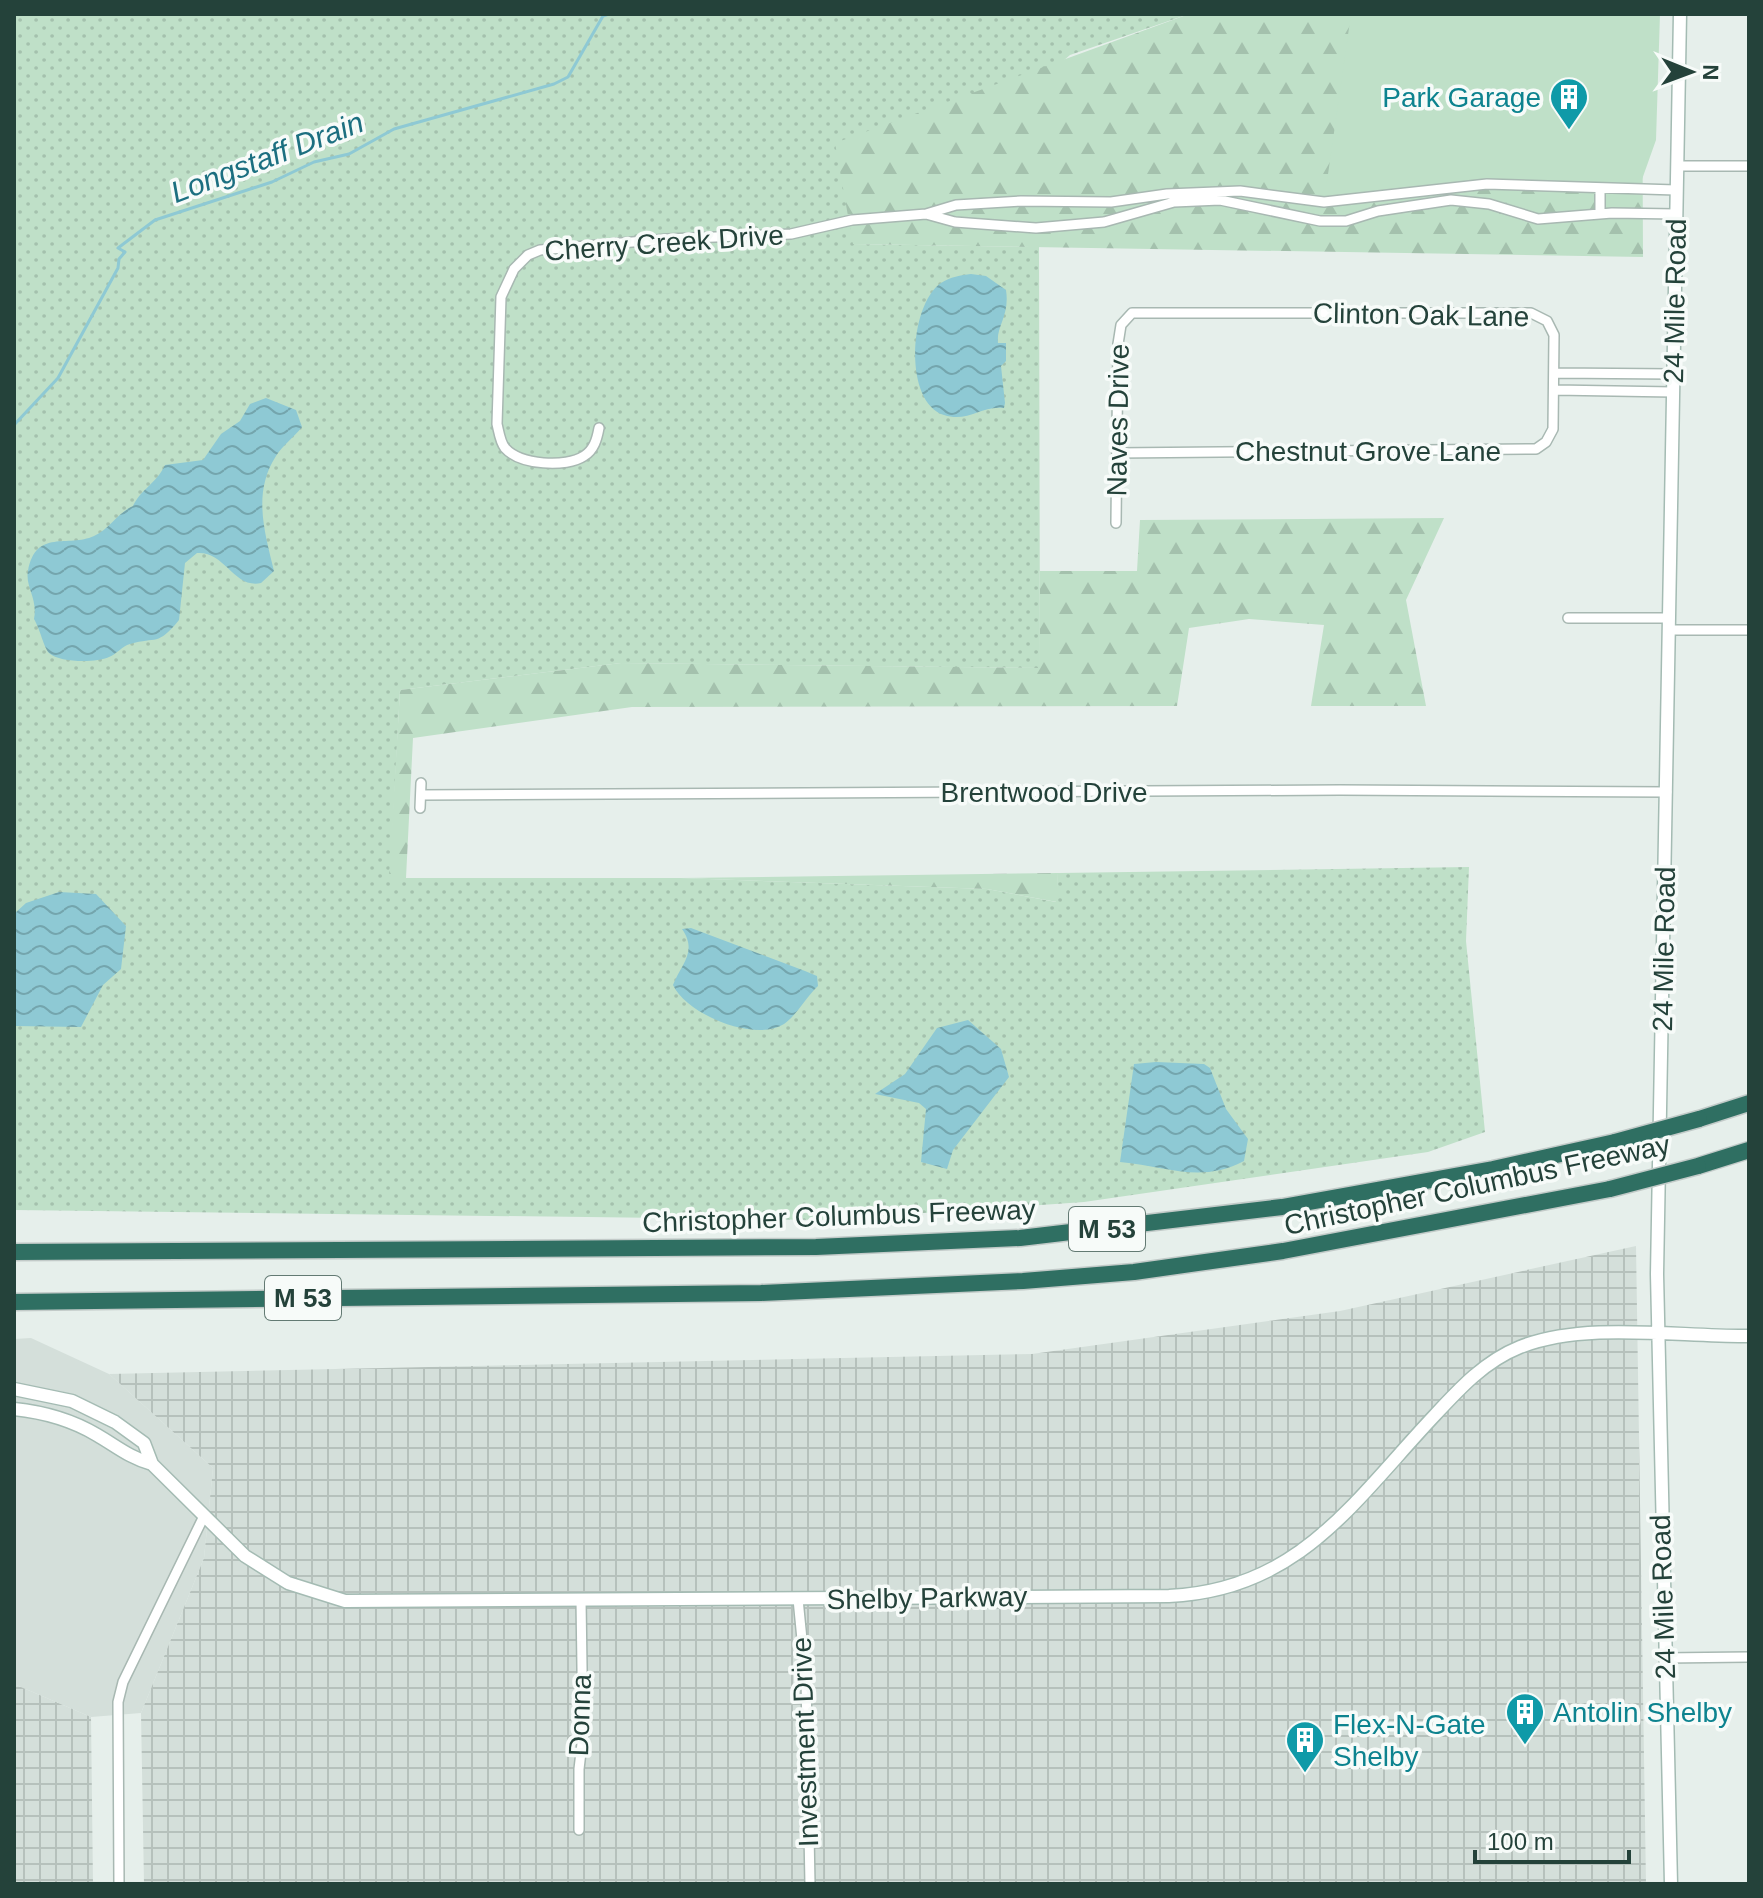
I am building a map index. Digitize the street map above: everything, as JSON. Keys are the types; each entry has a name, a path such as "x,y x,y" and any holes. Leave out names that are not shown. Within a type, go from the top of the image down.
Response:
{"highway":[{"name":"Christopher Columbus Freeway","path":"14,1252 816,1247 1020,1238 1282,1207 1493,1169 1615,1142 1749,1103"},
{"name":"Christopher Columbus Freeway","path":"14,1302 761,1293 1023,1281 1134,1272 1283,1251 1610,1189 1749,1150"}],"street":[{"name":"24 Mile Road","path":"1671,1884 1657,1334 1680,14"},
{"path":"1677,166 1749,166"},
{"name":"Cherry Creek Drive","path":"926,214 985,224 1071,226 1104,222 1174,197 1247,203 1320,221 1346,221 1487,184 1600,190 1676,190"},
{"path":"1600,190 1600,213"},
{"name":"Cherry Creek Drive","path":"599,428 589,452 573,461 528,461 504,447 497,424 499,306 509,277 528,255 547,249 667,239 791,234 852,220 926,214 956,205 1111,202 1240,191 1324,202 1432,196 1489,204 1538,219 1600,213 1676,214"},
{"path":"983,203 985,224"},
{"name":"Clinton Oak Lane","path":"1125,319 1141,311 1535,313 1547,321 1554,335 1555,373"},
{"name":"Naves Drive","path":"1116,523 1118,344 1125,319"},
{"path":"1555,373 1673,374"},
{"name":"Chestnut Grove Lane","path":"1117,453 1529,450 1542,446 1550,436 1555,373"},
{"path":"1555,390 1673,392"},
{"path":"1568,618 1749,630"},
{"path":"420,808 421,783"},
{"name":"Brentwood Drive","path":"421,795 1324,790 1667,792"},
{"name":"Shelby Parkway","path":"14,1389 72,1401 115,1422 144,1443 152,1464 245,1556 272,1575 331,1598 380,1603 1169,1596 1215,1591 1242,1584 1283,1566 1316,1541 1462,1387 1497,1359 1553,1338 1657,1334 1749,1336"},
{"path":"20,1410 39,1404 43,1393"},
{"name":"Shelby Parkway","path":"20,1410 71,1422 94,1433 131,1459 152,1464"},
{"path":"119,1884 118,1702 123,1682 204,1516"},
{"name":"Investment Drive","path":"798,1599 806,1680 810,1884"},
{"name":"Donna","path":"579,1830 579,1769 583,1735 581,1600"},
{"path":"1664,1658 1749,1657"}],"shaded area":[{"path":"1636,1246 1646,1884 144,1884 141,1713 204,1558 213,1468 109,1374 1032,1354 1340,1311"},
{"path":"31,1338 109,1374 213,1468 204,1558 141,1713 91,1717 14,1684 14,1339"},
{"path":"14,1684 91,1717 93,1884 14,1884"}],"green space":[{"path":"14,14 1189,14 1070,55 853,244 1039,247 1040,668 621,663 400,690 390,878 681,878 987,889 1056,902 1058,873 1469,867 1466,941 1485,1132 1428,1152 1084,1202 822,1220 14,1210"},
{"path":"1189,14 1642,14 1643,257 853,244 835,143"},
{"path":"1351,14 1660,14 1656,140 1640,185 1440,190 1324,202"},
{"path":"1444,518 1406,600 1426,706 1311,706 1324,625 1249,619 1189,628 1177,706 632,707 413,738 406,878 389,878 400,690 621,663 1040,668 1040,571 1137,571 1140,520"},
{"path":"1058,873 1057,902 987,889 681,878"}],"water":[{"path":"971,274 986,276 1006,290 1006,307 998,337 998,343 1006,343 1006,361 1001,366 1005,403 1004,408 953,417 931,406 922,392 915,352 917,331 930,294 948,279"},
{"path":"266,398 296,410 302,427 276,456 264,484 263,513 274,571 261,583 252,583 236,576 215,558 197,553 185,563 179,620 161,637 127,645 112,656 96,660 69,660 49,653 34,619 28,582 28,571 38,549 46,544 84,539 100,533 133,506 165,465 203,460 221,434 240,421 250,404"},
{"path":"59,892 96,894 126,926 121,969 103,985 81,1027 15,1026 14,914 26,903"},
{"path":"691,928 817,976 818,986 789,1020 771,1029 740,1028 706,1015 680,996 673,985 688,951 687,937 682,929"},
{"path":"968,1020 1001,1049 1009,1077 953,1150 947,1169 921,1162 926,1109 919,1103 875,1094 905,1074 937,1028"},
{"path":"1134,1064 1204,1064 1210,1068 1226,1109 1248,1139 1244,1161 1228,1168 1198,1172 1120,1162"}],"waterway":[{"name":"Longstaff Drain","path":"14,425 58,378 118,268 119,259 125,252 118,248 155,220 272,182 314,162 349,154 394,129 554,84 568,77 603,16 609,14"}],"place":[{"name":"Park Garage","path":"1569,131"},
{"name":"Antolin Shelby","path":"1525,1746"},
{"name":"Flex-N-Gate Shelby","path":"1305,1774"}]}
